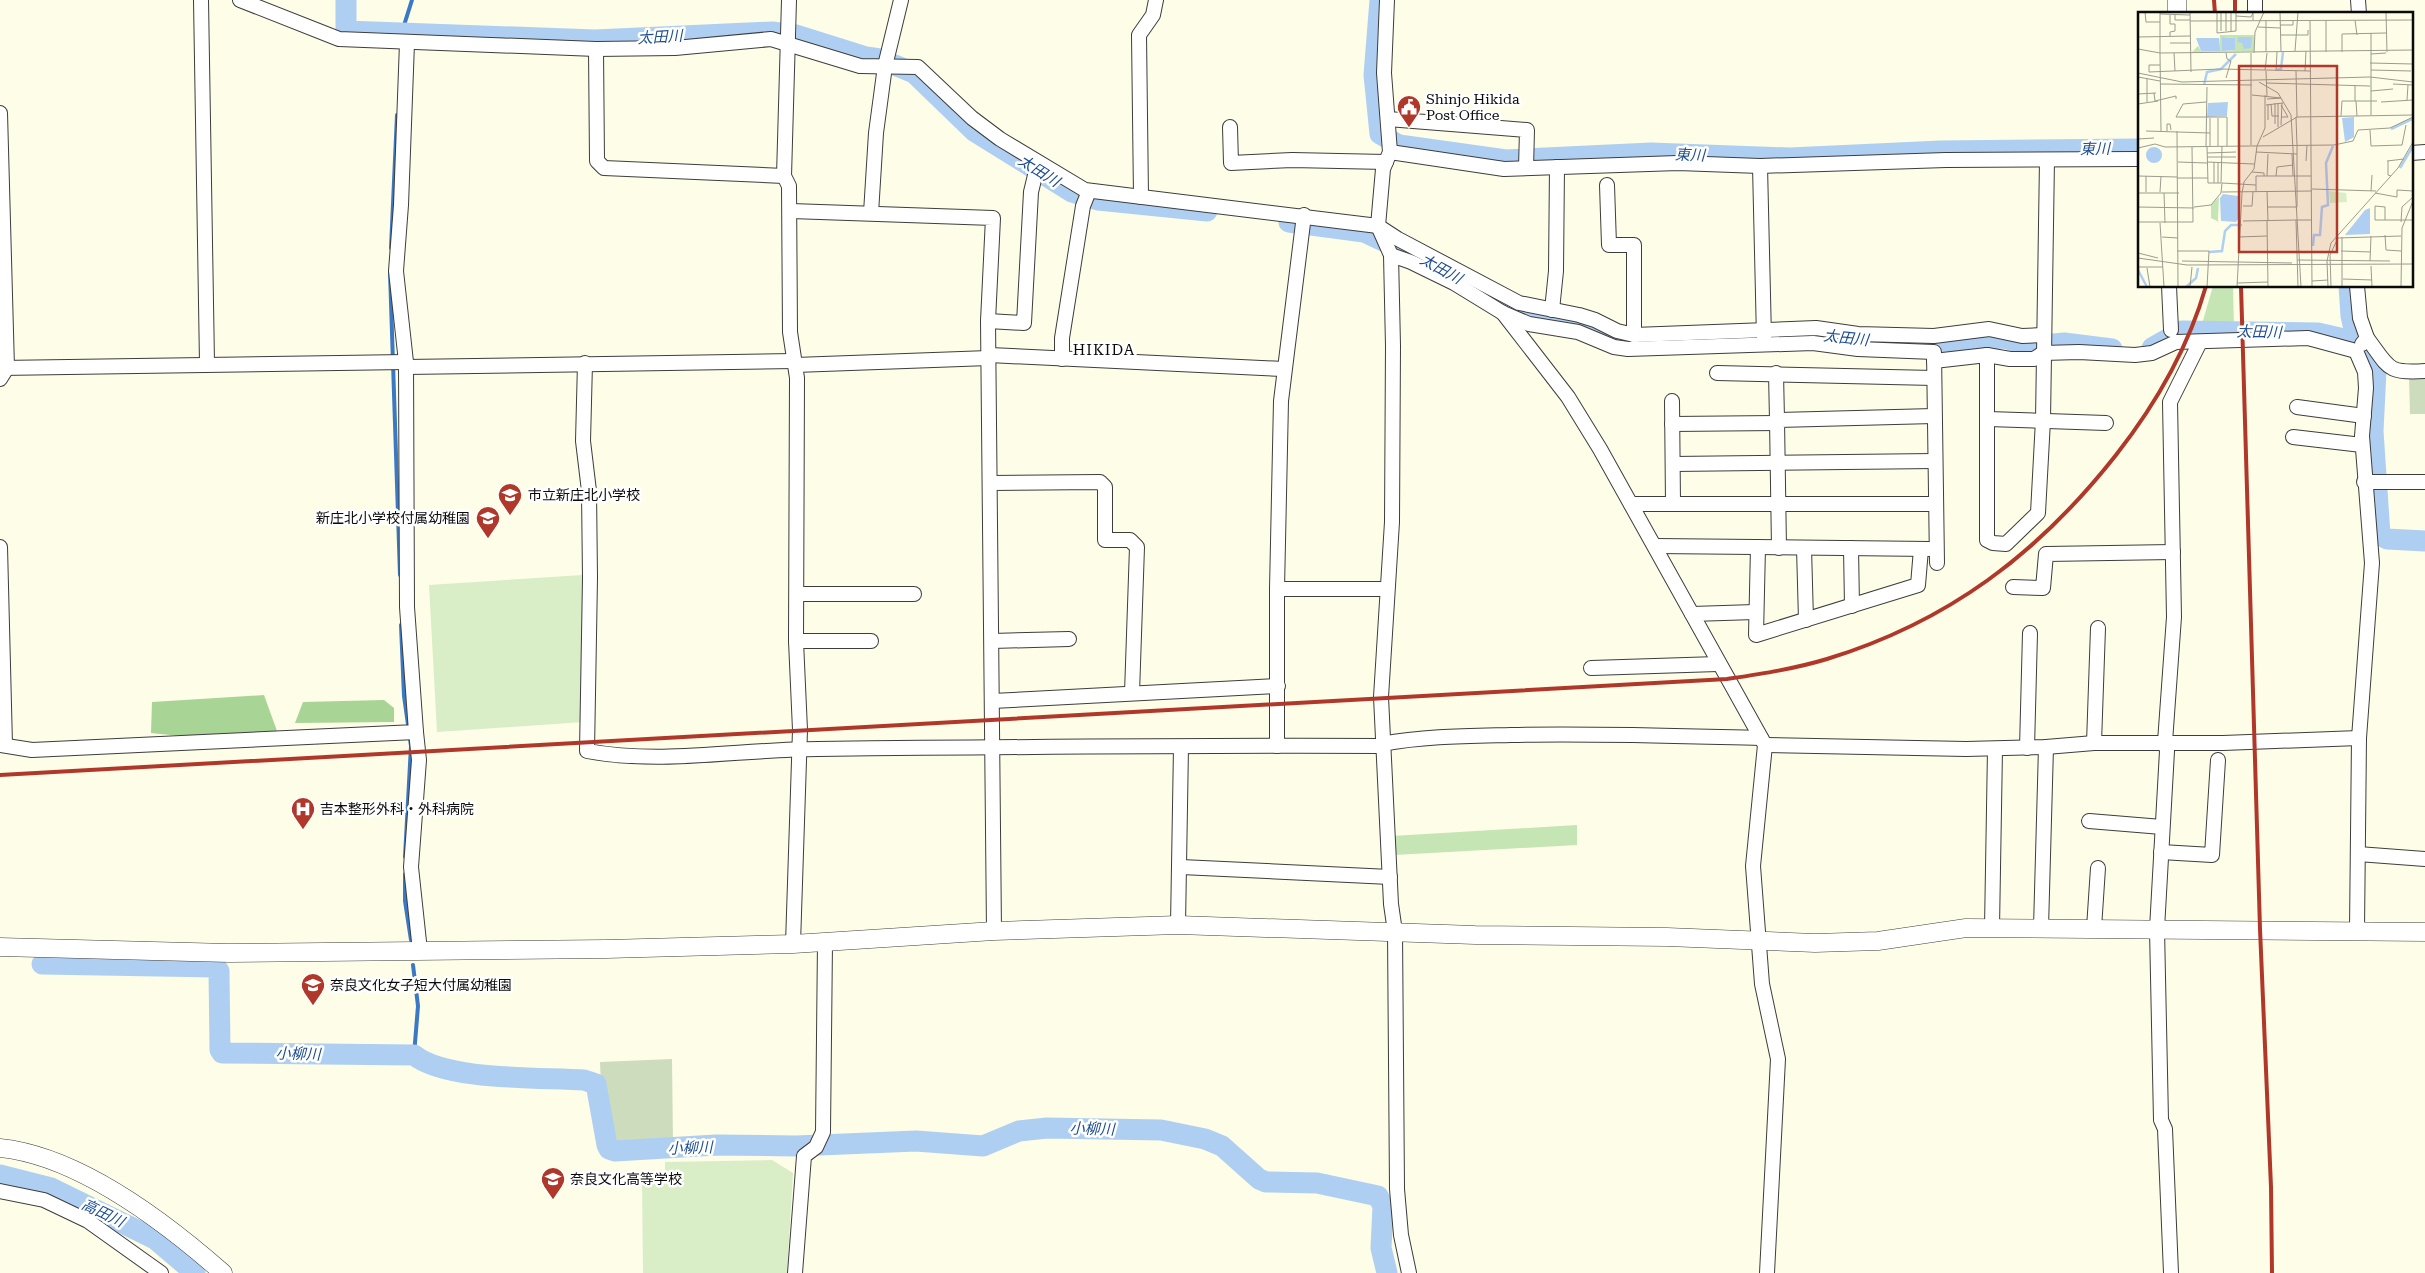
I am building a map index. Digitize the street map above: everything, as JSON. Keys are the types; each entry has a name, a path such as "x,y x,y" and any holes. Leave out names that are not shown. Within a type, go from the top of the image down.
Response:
{"street":[{"path":"201,0 206,363"},
{"path":"240,0 339,39 596,49 675,48 770,39 789,43 860,66 918,67 972,118 1038,163 1089,191 1304,215 1378,226 1398,240 1461,271 1501,295 1519,303 1579,315 1596,320 1617,331 1634,335 1816,328 1858,334 1934,336 1990,329 2022,336 2043,335"},
{"path":"789,0 784,176 789,186 791,210 790,332 795,363 796,641 800,730 793,944"},
{"path":"871,213 876,133 885,66 901,0"},
{"path":"1141,196 1139,36 1153,15 1156,0"},
{"path":"1387,0 1384,73 1388,157 1383,169 1378,226 1391,255 1393,346 1392,522 1381,698 1390,877 1396,932 1397,1189 1401,1235 1409,1273"},
{"path":"407,43 401,205 396,271 406,364 406,607 419,760 411,867 420,951"},
{"path":"596,49 597,161 604,168 784,176"},
{"path":"0,113 2,371 206,363 795,363 989,357 1283,369"},
{"path":"1388,126 1527,130 1526,168"},
{"path":"1230,127 1231,163 1388,157 1504,169 1678,162 1760,166 1946,160 2138,159"},
{"path":"2412,153 2425,152"},
{"path":"1987,355 1987,540 1993,544 2006,544 2038,513 2043,420 2047,160"},
{"path":"988,321 1024,323 1031,192 1038,163"},
{"path":"1760,166 1764,344"},
{"path":"1552,310 1556,271 1557,167"},
{"path":"1607,185 1609,245 1634,245 1634,335"},
{"path":"1062,359 1062,338 1083,206 1089,191"},
{"path":"791,210 993,218 988,321 994,931"},
{"path":"1277,746 1276,590 1280,401 1304,215"},
{"path":"1391,255 1411,262 1454,283 1503,314 1529,324 1578,332 1614,347 1628,350 1813,343 1858,349 1934,352 1937,556 1921,548 1655,546"},
{"path":"2169,288 2171,330"},
{"path":"2357,288 2360,318 2367,338 2390,368 2401,373 2425,371"},
{"path":"1503,314 1568,398 1600,449 1763,742 1753,866 1762,984 1778,1059 1767,1273"},
{"path":"1934,362 1987,355 2010,359 2034,359 2043,353 2079,352 2135,355 2152,353 2176,342 2308,338 2356,351"},
{"path":"2356,351 2367,338"},
{"path":"2171,1273 2165,1129 2161,1120 2157,929 2167,751 2165,742 2174,617 2170,402 2200,342"},
{"path":"2356,351 2365,372 2366,388 2362,445 2372,563 2359,738 2357,930"},
{"path":"585,363 583,441 589,491 590,578 587,751 604,754 687,756 798,749 1382,745 1401,740 1579,733 1763,742 1995,749 2094,743 2223,743 2359,738"},
{"path":"1717,373 1934,378"},
{"path":"1776,373 1779,548"},
{"path":"1672,401 1672,503"},
{"path":"2298,406 2364,416"},
{"path":"1672,424 1934,416"},
{"path":"1988,420 2106,423"},
{"path":"2293,437 2362,445"},
{"path":"1672,464 1935,461"},
{"path":"990,483 1100,482 1105,487 1105,540 1130,540 1137,547 1132,693"},
{"path":"2364,482 2425,482"},
{"path":"1631,504 1936,504"},
{"path":"0,547 2,744 32,750 416,732"},
{"path":"1758,547 1755,612 1756,635 1918,585 1921,548"},
{"path":"1804,548 1806,620"},
{"path":"1851,548 1852,606"},
{"path":"2013,587 2043,588 2046,554 2173,552"},
{"path":"1276,590 1387,589"},
{"path":"796,594 914,594"},
{"path":"1692,614 1755,612"},
{"path":"2094,743 2098,628"},
{"path":"2027,748 2030,632"},
{"path":"992,641 1069,639"},
{"path":"796,641 871,641"},
{"path":"1591,668 1718,664"},
{"path":"992,701 1278,686"},
{"path":"1178,925 1181,867 1181,747"},
{"path":"2042,928 2046,747"},
{"path":"1992,928 1995,749"},
{"path":"2161,852 2212,855 2218,760"},
{"path":"2089,821 2162,827"},
{"path":"2358,854 2425,859"},
{"path":"1181,867 1390,877"},
{"path":"2094,928 2098,868"},
{"path":"0,947 229,953 420,951 793,944 994,931 1178,925 1474,935 1576,934 1815,943 1878,941 1966,928 2425,932"},
{"path":"795,1273 804,1156 817,1144 823,1132 824,942"},
{"path":"0,1148 12,1149 67,1167 116,1191 187,1241 223,1273"},
{"path":"0,1191 44,1200 88,1221 161,1273"}],"green space":[{"path":"2212,288 2233,288 2234,330 2202,324"},
{"path":"2425,376 2425,414 2410,414 2409,377"},
{"path":"583,575 583,722 437,732 429,585"},
{"path":"264,695 277,731 180,736 151,733 152,702"},
{"path":"384,700 394,708 394,722 295,723 303,702"},
{"path":"1577,825 1577,845 1394,855 1392,836"},
{"path":"672,1059 673,1143 613,1147 609,1141 601,1085 600,1062"},
{"path":"772,1160 793,1173 787,1273 643,1273 642,1180 665,1179 665,1162"}],"waterway":[{"name":"太田川","path":"346,0 346,31 595,40 772,32 796,35 866,57 880,59 914,73 974,131 1072,192 1098,200 1207,211"},
{"path":"400,38 412,0"},
{"name":"東川","path":"1380,0 1374,75 1380,134 1399,145 1506,160 1651,153 1790,158 1941,151 2138,149"},
{"path":"391,248 397,115"},
{"name":"太田川","path":"1289,222 1364,232 1422,259"},
{"path":"390,272 400,575"},
{"name":"太田川","path":"1462,281 1498,301 1531,315 1593,328 1626,342 1661,340"},
{"name":"東川","path":"2349,288 2351,316 2357,342"},
{"name":"太田川","path":"2152,348 2182,331 2318,333 2357,342 2371,355 2376,371 2373,431 2380,535 2387,539 2425,541"},
{"name":"太田川","path":"1861,341 1932,343 2004,338 2034,346 2064,343 2112,349"},
{"path":"401,625 404,696 411,746 405,857"},
{"path":"405,874 405,901 411,940"},
{"name":"小柳川","path":"42,964 216,967 219,971 220,1050 222,1053 414,1055 429,1063 471,1074 584,1080 596,1084 607,1145 609,1149 615,1151 716,1145 796,1146 916,1141 983,1146 1019,1131 1047,1128 1161,1130 1205,1139 1222,1146 1259,1179 1266,1182 1317,1183 1378,1196 1383,1206 1381,1248 1387,1273"},
{"path":"413,965 418,1006 414,1055"},
{"name":"高田川","path":"0,1175 51,1188 155,1239 195,1273"}],"railway":[{"path":"2214,0 2215,12"},
{"path":"2235,0 2235,12"},
{"path":"0,775 1727,679 1802,666 1871,644 1951,604 1988,580 2055,523 2086,491 2116,455 2157,396 2190,332 2205,288"},
{"path":"2241,288 2260,929 2271,1187 2272,1273"}],"place":[{"name":"Shinjo Hikida Post Office","path":"1409,128"},
{"name":"市立新庄北小学校","path":"510,516"},
{"name":"新庄北小学校付属幼稚園","path":"488,539"},
{"name":"吉本整形外科・外科病院","path":"303,830"},
{"name":"奈良文化女子短大付属幼稚園","path":"313,1006"},
{"name":"奈良文化高等学校","path":"553,1200"}],"district":[{"name":"HIKIDA","path":"1104,350"}]}
